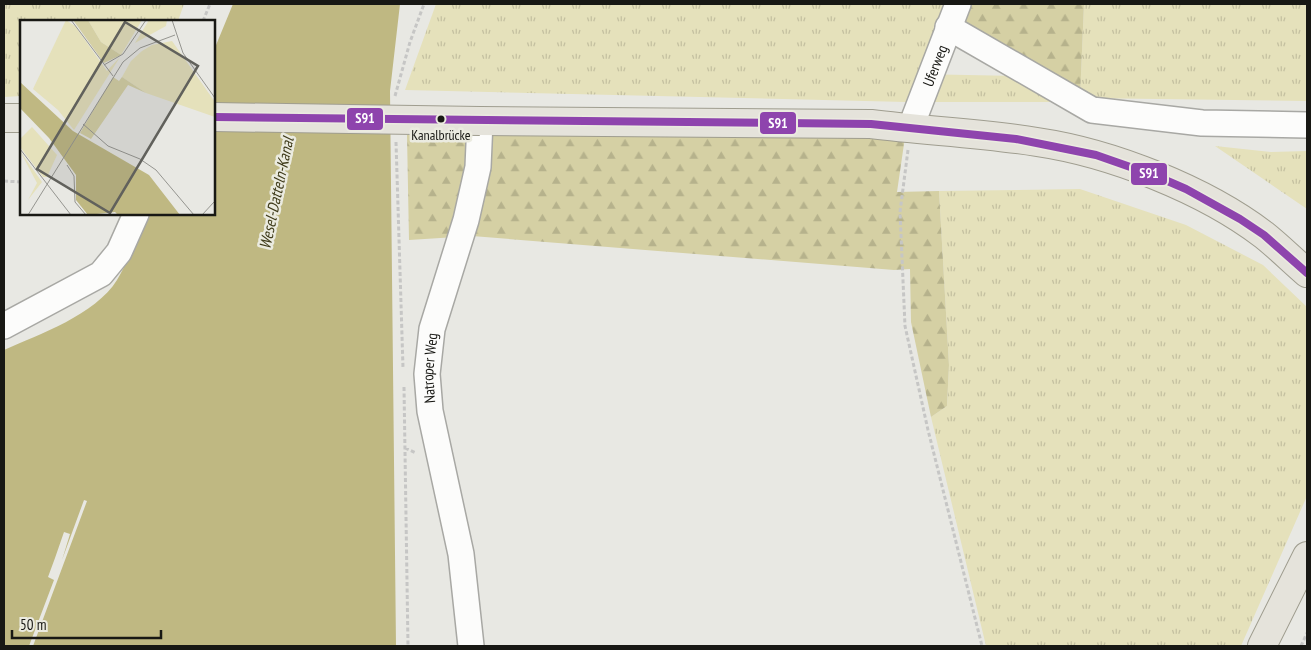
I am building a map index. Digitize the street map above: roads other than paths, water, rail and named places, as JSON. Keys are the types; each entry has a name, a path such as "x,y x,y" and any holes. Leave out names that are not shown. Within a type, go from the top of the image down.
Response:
{"main road":[{"path":"215,117 871,124 910,129 972,133 1040,142 1093,155 1147,172 1203,197 1264,235 1307,273"},
{"path":"4,118 20,118"},
{"path":"1262,646 1307,556"}],"street":[{"name":"Uferweg","path":"910,129 958,4"},
{"path":"948,27 1092,110 1202,123 1307,125"},
{"name":"Natroper Weg","path":"471,646 461,554 430,412 427,374 432,329 466,220 478,167 480,121"},
{"path":"4,326 100,274 119,252 136,215"}],"water":[{"name":"Wesel-Datteln-Kanal","path":"233,4 400,4 390,91 396,646 4,646 4,350 66,322 95,303 107,292 117,280 147,215 215,215 215,48"}],"place":[{"name":"Kanalbrücke","path":"441,119"}]}
